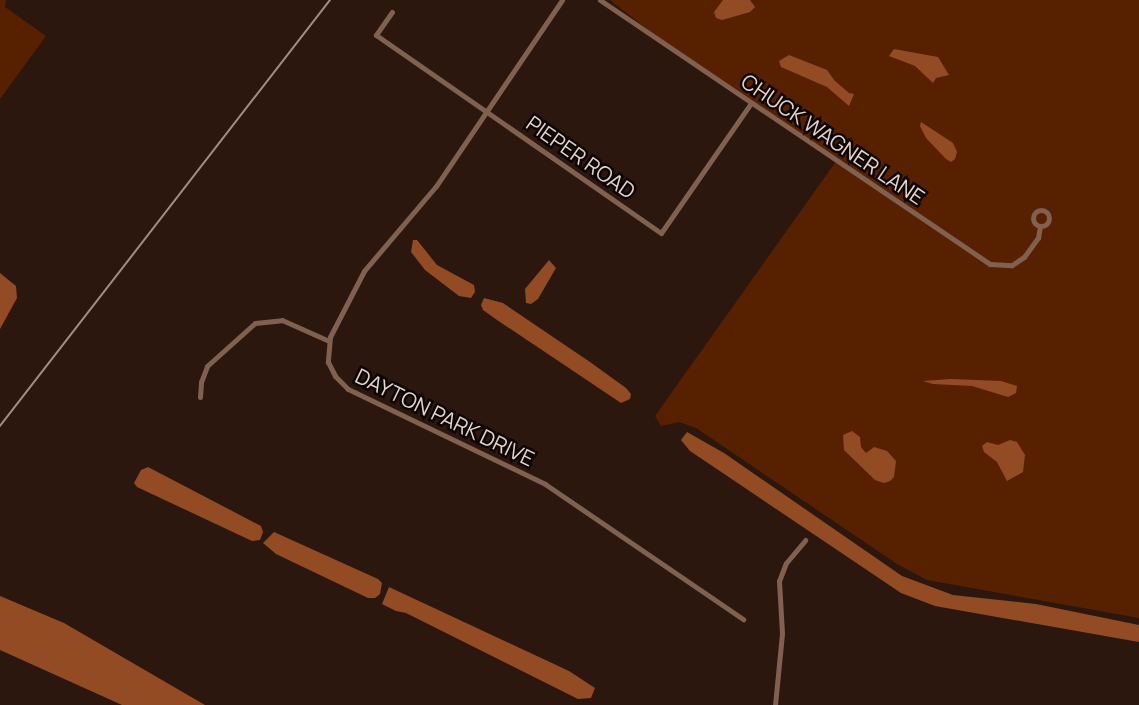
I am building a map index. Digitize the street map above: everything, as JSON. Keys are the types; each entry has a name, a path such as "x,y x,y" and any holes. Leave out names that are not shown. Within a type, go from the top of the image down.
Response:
{"street":[{"path":"200,397 201,382 207,366 255,323 282,320 329,341 364,271 436,187 562,0"},
{"name":"CHUCK WAGNER LANE","path":"600,0 990,264 1012,265 1024,257 1038,238 1040,227"},
{"name":"PIEPER ROAD","path":"392,12 376,35 661,233 751,103"},
{"name":"DAYTON PARK DRIVE","path":"329,341 328,362 344,386 552,488 743,619"},
{"path":"775,705 782,633 779,581 786,563 805,540"}],"shaded area":[{"path":"0,0 6,0 5,7 46,36 0,99"},
{"path":"610,0 1139,0 1139,618 927,580 897,564 696,428 679,422 661,426 655,416 837,160 688,61"},
{"path":"723,0 750,0 755,7 750,12 722,20 716,18 714,12"},
{"path":"894,49 938,57 949,75 936,78 933,83 915,66 889,56"},
{"path":"789,55 827,70 835,81 854,94 849,106 827,87 781,67 779,61"},
{"path":"921,122 953,143 957,152 955,159 951,162 946,159 926,138 920,126"},
{"path":"413,240 417,240 437,265 474,285 475,292 471,298 459,296 425,270 411,252"},
{"path":"549,260 556,268 538,299 531,304 526,303 525,289"},
{"path":"0,273 16,286 17,298 0,329"},
{"path":"484,298 503,303 590,362 626,388 631,394 630,399 621,403 497,320 483,310 481,305"},
{"path":"923,381 1001,381 1017,386 1016,393 1008,397 972,386"},
{"path":"852,431 860,437 861,447 866,453 874,447 887,451 896,461 894,477 890,481 884,483 875,480 844,450 843,435"},
{"path":"687,432 724,453 902,576 953,595 1036,604 1139,625 1139,642 935,606 901,593 690,451 681,440"},
{"path":"1010,440 1017,442 1025,455 1023,472 1007,481 997,462 984,452 982,446 987,442 998,445"},
{"path":"148,467 261,526 263,532 260,540 252,541 137,487 134,483 141,470"},
{"path":"274,532 378,579 382,583 380,594 375,598 368,598 276,554 263,543"},
{"path":"389,587 569,671 595,688 591,698 578,699 406,613 382,604"},
{"path":"0,596 64,623 205,705 122,705 0,650"}],"railway":[{"path":"0,426 330,0"}]}
